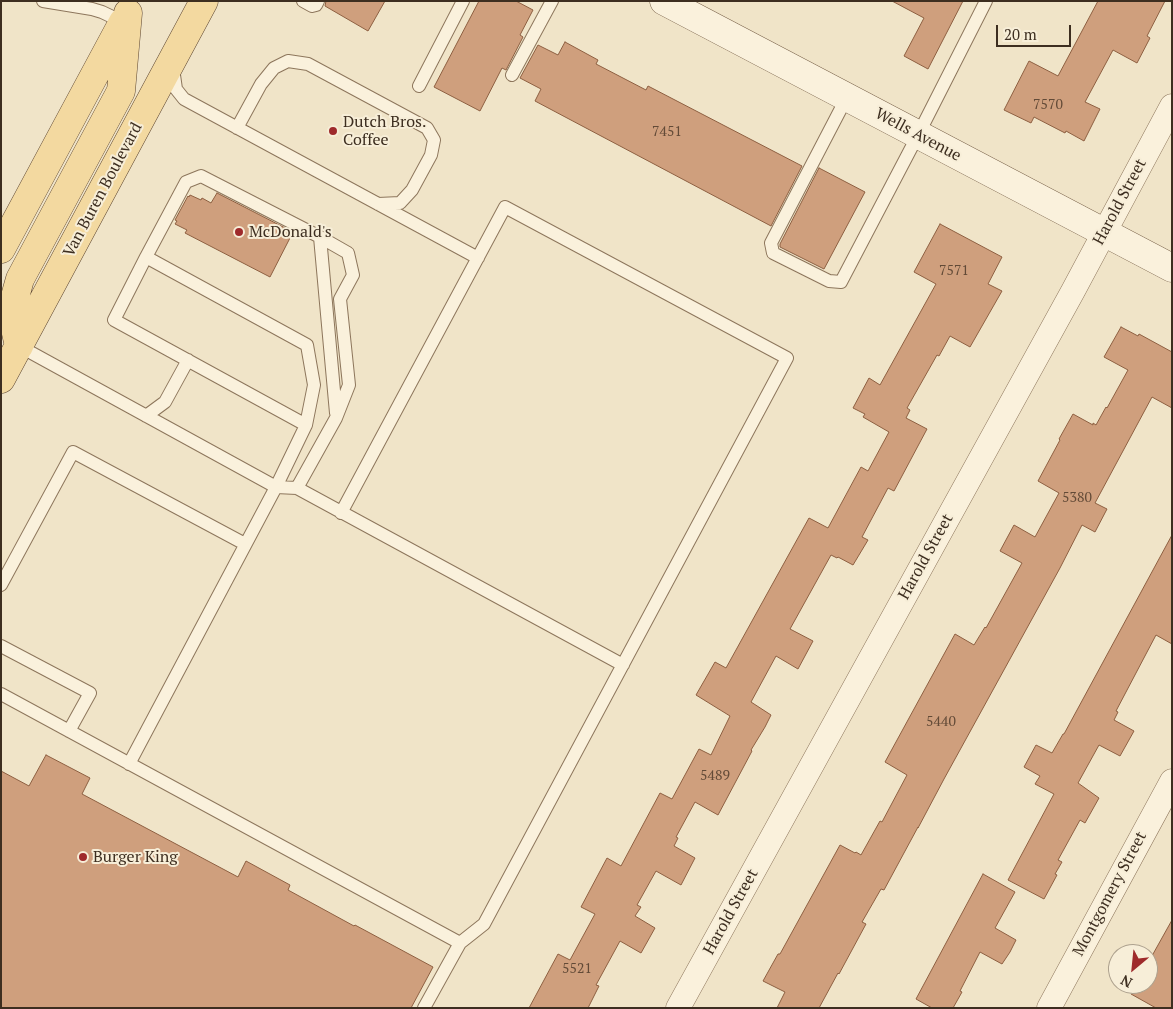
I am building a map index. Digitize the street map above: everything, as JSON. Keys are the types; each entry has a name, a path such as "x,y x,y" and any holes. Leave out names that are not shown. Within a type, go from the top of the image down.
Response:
{"main road":[{"name":"Van Buren Boulevard","path":"1,379 204,1"},
{"name":"Wells Avenue","path":"664,1 1172,268"},
{"path":"1,249 128,12"},
{"path":"19,346 11,311 20,280 122,90 128,12"}],"street":[{"name":"Harold Street","path":"678,1008 1172,106"},
{"name":"Montgomery Street","path":"1049,1008 1172,781"}],"lane":[{"path":"43,1 94,5 102,12 128,12"},
{"path":"303,1 312,6 318,1"},
{"path":"420,86 463,1"},
{"path":"512,76 552,1"},
{"path":"846,97 771,243 774,252 829,281 841,282 986,1"},
{"path":"172,60 176,89 184,100 478,258"},
{"path":"237,128 261,84 274,68 288,61 308,64 342,82 426,128 434,140 431,155 412,190 400,203 378,204"},
{"path":"141,118 160,103 167,100 184,100"},
{"path":"297,488 336,418 348,385 340,299 353,275 348,253 200,176 186,182 114,320 306,425"},
{"path":"342,513 505,208 787,358 484,924 460,943 424,1008"},
{"path":"320,237 336,418"},
{"path":"128,764 276,487 306,425 314,385 308,345 146,257"},
{"path":"19,346 276,487 297,488 623,665"},
{"path":"146,416 165,402 188,360"},
{"path":"1,585 73,452 245,544"},
{"path":"1,646 90,693 69,731"},
{"path":"1,694 460,943"}],"building":[{"path":"326,1 385,1 368,31 325,6"},
{"path":"479,1 516,1 533,10 520,35 523,37 506,70 502,68 480,111 434,87"},
{"path":"892,1 963,1 928,69 904,56 924,18"},
{"path":"1098,1 1165,1 1147,36 1150,38 1137,63 1113,50 1085,102 1100,109 1084,141 1034,117 1031,123 1004,110 1029,61 1058,76"},
{"path":"565,42 598,60 596,64 646,90 648,86 802,166 771,226 535,101 541,89 520,78 538,45 558,55"},
{"path":"819,168 865,192 824,269 780,247"},
{"path":"217,193 289,230 287,233 291,236 270,277 185,233 187,230 175,224 177,221 175,220 188,196 190,195 201,200 202,198 211,203"},
{"path":"940,224 1002,257 988,284 1002,291 970,347 950,336 907,408 910,410 906,418 927,429 894,491 888,488 862,537 868,540 853,565 831,555 790,629 813,641 798,669 776,656 751,702 771,715 718,815 695,802 676,837 678,838 674,846 695,858 681,885 656,871 637,905 641,907 635,916 655,928 641,953 620,941 596,985 599,986 588,1008 529,1008 558,954 570,960 595,914 581,907 607,858 621,866 660,793 672,799 699,749 711,755 730,716 696,695 715,662 726,668 809,518 828,528 861,467 868,471 889,432 863,417 865,414 853,408 869,378 880,385 936,284 914,272"},
{"path":"1121,327 1138,336 1139,334 1172,352 1172,408 1152,397 1095,503 1107,509 1095,532 1082,525 884,890 881,889 862,922 866,924 819,1008 777,1008 785,992 763,981 840,845 861,855 880,821 882,822 907,775 885,762 955,634 974,645 986,628 1022,563 1000,551 1014,525 1035,537 1059,493 1038,481 1059,439 1073,414 1096,425 1128,370 1104,357"},
{"path":"1172,535 1172,644 1156,635 1116,711 1118,712 1114,720 1134,731 1120,756 1099,745 1078,783 1099,798 1085,823 1080,820 1058,860 1062,862 1044,899 1008,880 1054,794 1035,784 1040,776 1024,767 1036,745 1052,753"},
{"path":"46,755 90,778 82,794 238,877 246,861 290,885 288,890 433,967 411,1008 1,1008 1,771 29,786"},
{"path":"983,874 1015,892 995,928 1016,940 1002,964 980,952 953,1008 932,1008 916,999"},
{"path":"1172,920 1172,1008 1156,1008 1131,994 1158,994 1158,945"}],"place":[{"name":"Dutch Bros. Coffee","path":"333,131"},
{"name":"McDonald's","path":"239,232"},
{"name":"Burger King","path":"83,857"}]}
